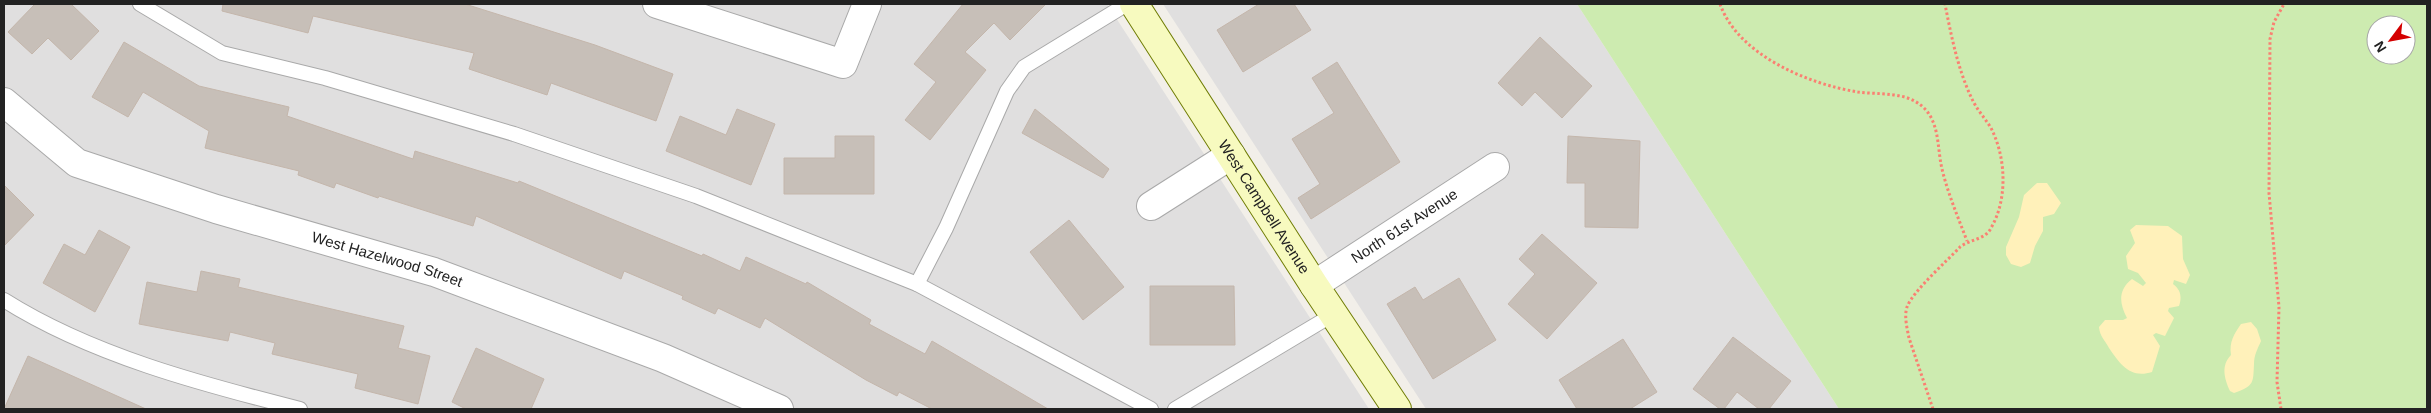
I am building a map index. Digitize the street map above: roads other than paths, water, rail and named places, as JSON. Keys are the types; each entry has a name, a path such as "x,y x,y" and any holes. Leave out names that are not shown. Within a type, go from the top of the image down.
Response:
{"street":[{"path":"671,6 844,64 867,4"},
{"name":"West Campbell Avenue","path":"1134,4 1314,285 1397,409"},
{"name":"West Hazelwood Street","path":"4,102 77,163 216,209 434,272 663,358 779,409"},
{"path":"1151,206 1231,155"},
{"name":"North 61st Avenue","path":"1314,285 1495,167"}],"lane":[{"path":"140,4 222,53 325,78 514,134 696,196 918,284 1151,409"},
{"path":"918,284 946,228 1007,91 1024,67 1127,4"},
{"path":"4,300 25,313 106,350 232,392 300,409"},
{"path":"1175,409 1334,314"}]}
